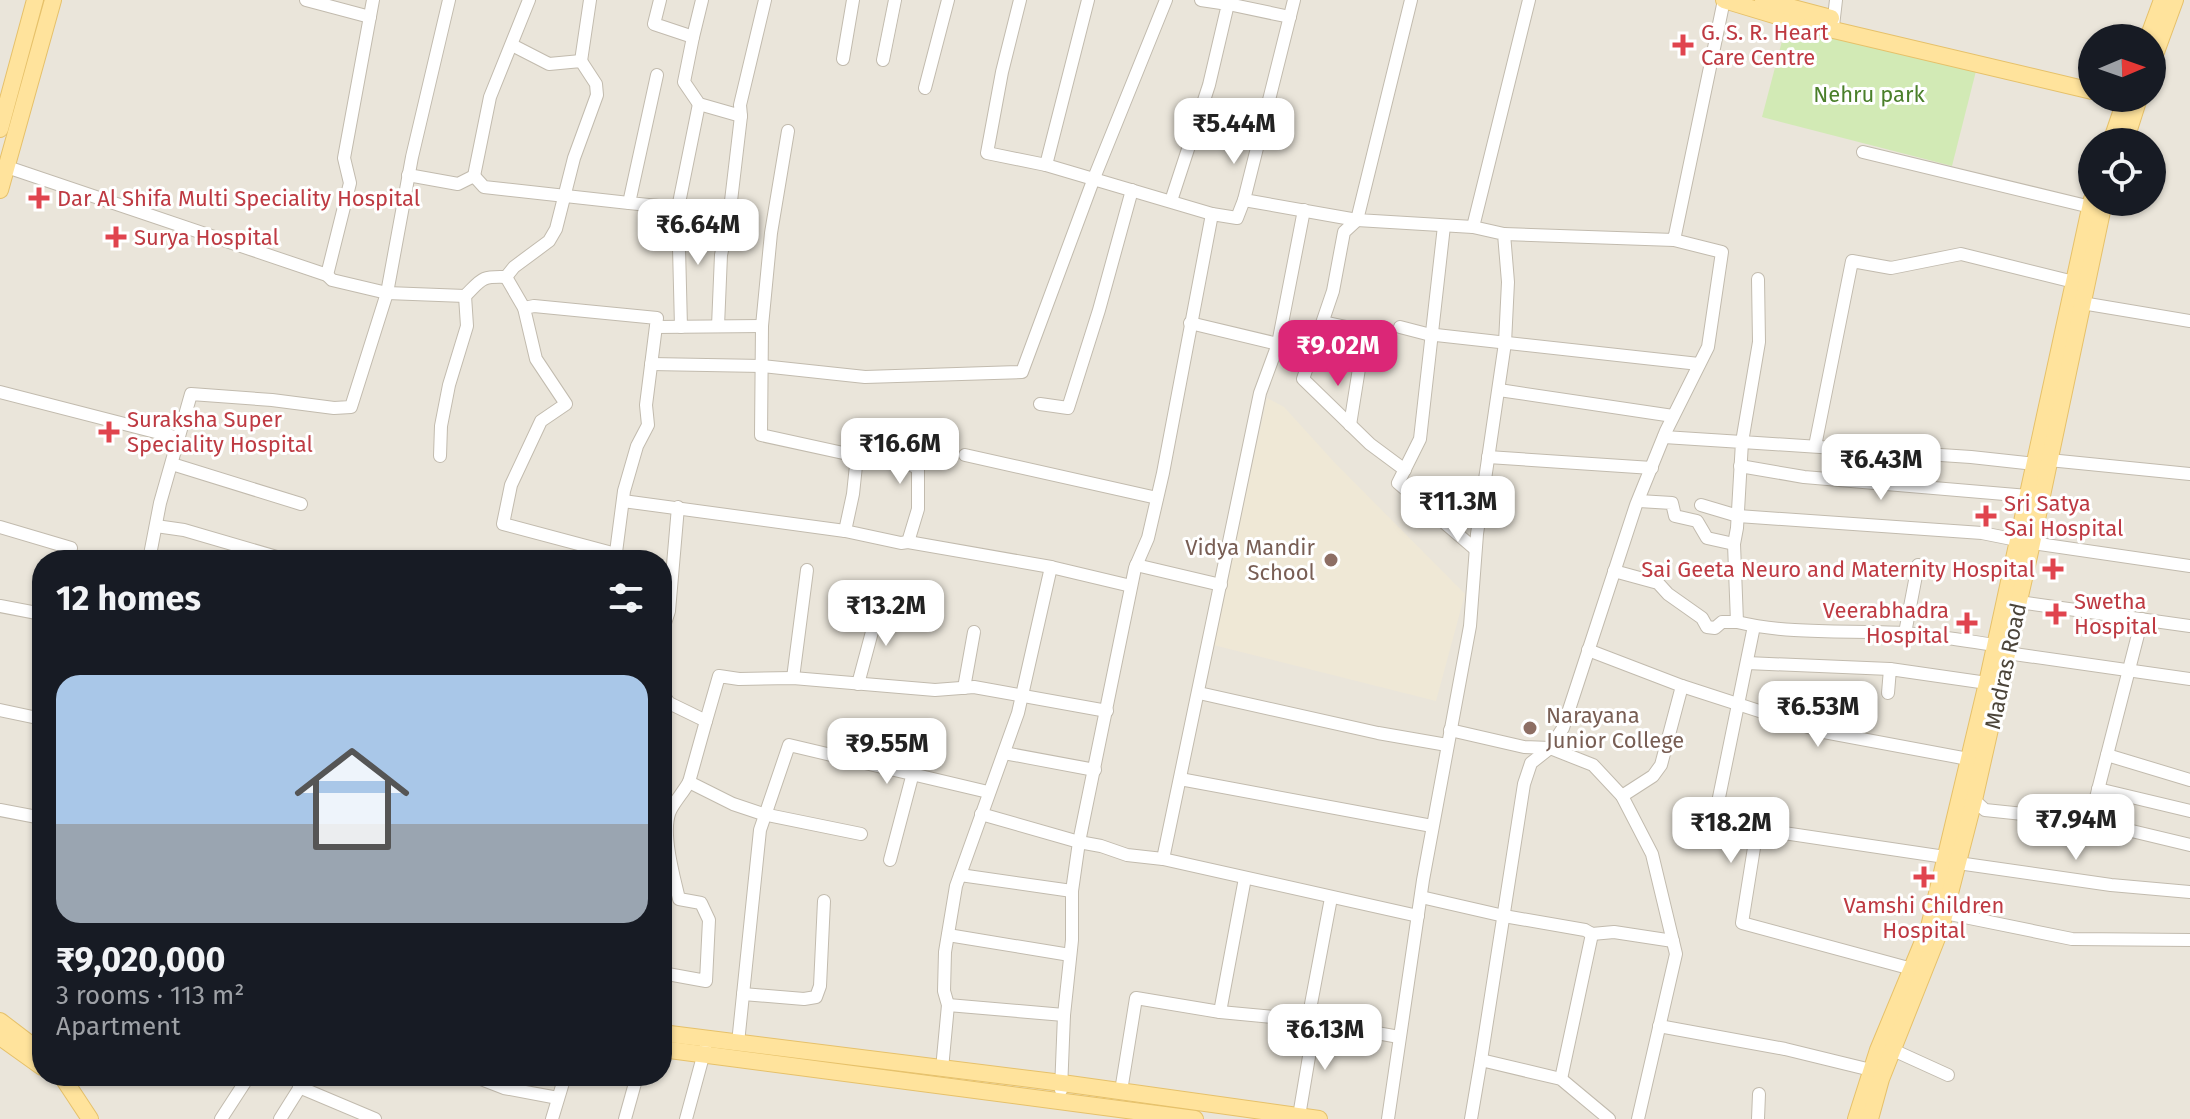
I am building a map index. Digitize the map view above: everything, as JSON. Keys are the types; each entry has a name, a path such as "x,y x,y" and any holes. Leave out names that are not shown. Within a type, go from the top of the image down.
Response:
{"main road":[{"path":"0,129 35,0"},
{"path":"0,190 53,0"},
{"path":"1724,0 2078,79"},
{"path":"1763,0 1833,24 2078,87"},
{"path":"2153,24 2162,0"},
{"path":"2166,25 2175,0"},
{"path":"1870,1119 1939,911 1952,860 1968,759 1994,684 2025,542 2028,496 2042,462 2074,282 2093,216"},
{"name":"Madras Road","path":"2001,649 2019,602 2025,542 2082,303 2095,216"},
{"name":"Madras Road","path":"1952,860 1974,800 1994,684"},
{"path":"1856,1119 1871,1070 1939,911"},
{"path":"0,1021 32,1045"},
{"path":"672,1036 706,1047 1059,1102 1103,1114 1195,1119"},
{"path":"0,1037 32,1060"},
{"path":"672,1049 738,1043 1319,1119"},
{"path":"66,1086 90,1119"}],"street":[{"path":"306,0 370,17"},
{"path":"327,275 350,183 344,158 373,0"},
{"path":"151,550 191,394 351,407 387,293 408,175 449,0"},
{"path":"474,176 490,97 529,0"},
{"path":"506,277 514,267 549,241 556,229 574,158 597,95 596,84 581,61 590,0"},
{"path":"660,0 654,24 693,37"},
{"path":"702,0 684,82 699,104 741,116"},
{"path":"718,326 721,255 729,218 740,105 765,0"},
{"path":"843,59 853,0"},
{"path":"883,60 895,0"},
{"path":"925,88 948,0"},
{"path":"1020,0 1002,72 987,153 1046,165 1212,214 1237,218 1294,0"},
{"path":"1046,165 1088,0"},
{"path":"651,364 762,366 865,377 1022,372 1166,0"},
{"path":"1201,0 1290,17"},
{"path":"1405,470 1370,444 1303,379 1333,291 1344,232 1357,220 1411,0"},
{"path":"1473,227 1529,0"},
{"path":"1674,240 1724,0"},
{"path":"1833,24 1836,0"},
{"path":"1171,201 1209,85 1228,4"},
{"path":"512,45 549,64 581,61"},
{"path":"629,203 657,75"},
{"path":"681,327 678,208 699,104"},
{"path":"788,131 771,233 762,326 761,435 857,456 906,463 918,468 918,509 908,542"},
{"path":"1863,152 2078,200"},
{"path":"7,167 327,275 332,280 387,293 465,296"},
{"path":"408,175 458,184 474,176"},
{"path":"474,176 484,187 678,208 729,218"},
{"path":"1040,404 1068,408 1132,190"},
{"path":"1244,200 1357,220 1473,227 1504,234 1674,240 1722,252 1708,347 1673,416 1639,501 1563,728 1550,748 1531,763 1524,784 1471,1119"},
{"path":"1163,859 1260,393 1278,344 1304,210"},
{"path":"1059,1102 1072,940 1072,891 1079,842 1131,586 1148,538 1157,498 1212,214"},
{"path":"1444,226 1420,439 1398,483 1475,549"},
{"path":"1388,1119 1432,826 1470,626 1475,549 1505,343 1508,282 1504,234"},
{"path":"1815,446 1852,261 1891,268 1961,254 2074,282"},
{"path":"440,456 441,426 449,385 467,326 465,296 484,277 506,277"},
{"path":"506,277 524,308 536,359 566,404 541,421 511,485 503,524 592,550"},
{"path":"1737,622 1734,544 1742,442 1759,342 1758,279"},
{"path":"2082,303 2190,321"},
{"path":"524,308 534,306 657,318 646,405 648,425 637,446 623,501 617,550"},
{"path":"1323,322 1365,331 1350,425"},
{"path":"1190,323 1278,344"},
{"path":"656,327 762,326"},
{"path":"1400,327 1505,343 1699,364"},
{"path":"1499,390 1673,416"},
{"path":"0,392 179,438"},
{"path":"1664,437 2190,474"},
{"path":"965,455 1157,498"},
{"path":"845,531 857,456"},
{"path":"1488,457 1652,468"},
{"path":"172,464 301,504"},
{"path":"1740,466 1804,477 2028,496"},
{"path":"623,501 845,531 1051,567 1131,586"},
{"path":"1639,501 1672,503 1675,516 1697,521 1707,538 1734,544"},
{"path":"1701,505 1738,516 1982,533 2190,566"},
{"path":"672,576 678,507"},
{"path":"156,526 184,530 253,550"},
{"path":"0,527 71,548"},
{"path":"1136,565 1221,585"},
{"path":"1905,633 1918,565"},
{"path":"942,1069 948,1005 944,991 948,935 960,875 1022,694 1051,567"},
{"path":"793,678 807,570"},
{"path":"1614,571 1658,583 1702,618 1707,627 1715,628 1722,622 1737,622 1834,632 1905,633 2128,672 2190,679"},
{"path":"858,684 880,602"},
{"path":"2019,602 2190,626"},
{"path":"0,606 32,612"},
{"path":"2090,821 2142,619"},
{"path":"1714,822 1754,626"},
{"path":"964,688 974,632"},
{"path":"1588,650 1682,686 1824,732 1968,759"},
{"path":"1747,663 1859,666 1994,684"},
{"path":"1888,693 1890,669"},
{"path":"672,805 680,800 689,782 719,676 739,679 793,678 935,690 964,688 1022,694 1107,711"},
{"path":"1622,796 1653,776 1661,765 1682,686"},
{"path":"1199,693 1378,733 1447,745"},
{"path":"672,704 706,721"},
{"path":"0,710 32,717"},
{"path":"1450,730 1524,747 1550,748 1593,765 1622,796 1652,854 1676,954 1638,1119"},
{"path":"738,1043 763,814 789,745 988,792"},
{"path":"1004,753 1095,770"},
{"path":"2107,755 2190,780"},
{"path":"890,860 913,773"},
{"path":"1180,779 1432,826"},
{"path":"689,782 733,804 763,814 861,834"},
{"path":"2098,789 2190,811"},
{"path":"1974,800 1985,810 2090,821 2190,845"},
{"path":"0,810 32,816"},
{"path":"981,814 1127,855 1163,859 1418,916"},
{"path":"1912,969 1742,923 1757,829 2111,885 2190,892"},
{"path":"672,875 679,899 701,903 709,920 706,981 672,975"},
{"path":"960,875 1072,891"},
{"path":"1220,1012 1245,878"},
{"path":"1421,897 1503,916 1585,930 1592,934 1614,932 1673,941"},
{"path":"1299,1116 1331,898"},
{"path":"743,994 804,999 816,997 820,986 824,901"},
{"path":"1939,911 2072,939 2190,940"},
{"path":"1561,1079 1592,934"},
{"path":"948,935 1070,955"},
{"path":"1103,1114 1114,1090 1136,998 1220,1012 1312,1021 1399,1037"},
{"path":"948,1005 1064,1015"},
{"path":"1659,1026 1785,1049 1871,1070"},
{"path":"686,1119 706,1047"},
{"path":"1893,1050 1948,1075"},
{"path":"1481,1060 1561,1079 1609,1119"},
{"path":"221,1119 242,1086"},
{"path":"280,1119 300,1086"},
{"path":"312,1086 375,1119"},
{"path":"499,1086 558,1098"},
{"path":"552,1119 562,1086"},
{"path":"625,1119 634,1086"},
{"path":"1758,1119 1759,1094"}],"shaded area":[{"path":"0,0 2190,0 2190,1119 0,1119"},
{"name":"Vidya Mandir School","path":"1267,398 1284,407 1465,594 1436,701 1213,645"}],"green space":[{"name":"Nehru park","path":"1787,22 1976,71 1952,166 1762,117"}],"place":[{"name":"G. S. R. Heart Care Centre","path":"1683,45"},
{"name":"Dar Al Shifa Multi Speciality Hospital","path":"39,198"},
{"name":"Surya Hospital","path":"116,237"},
{"name":"Suraksha Super Speciality Hospital","path":"109,432"},
{"name":"Sri Satya Sai Hospital","path":"1986,516"},
{"name":"Vidya Mandir School","path":"1331,560"},
{"name":"Sai Geeta Neuro and Maternity Hospital","path":"2053,569"},
{"name":"Swetha Hospital","path":"2056,614"},
{"name":"Veerabhadra Hospital","path":"1967,623"},
{"name":"Narayana Junior College","path":"1530,728"},
{"name":"Vamshi Children Hospital","path":"1924,877"}]}
